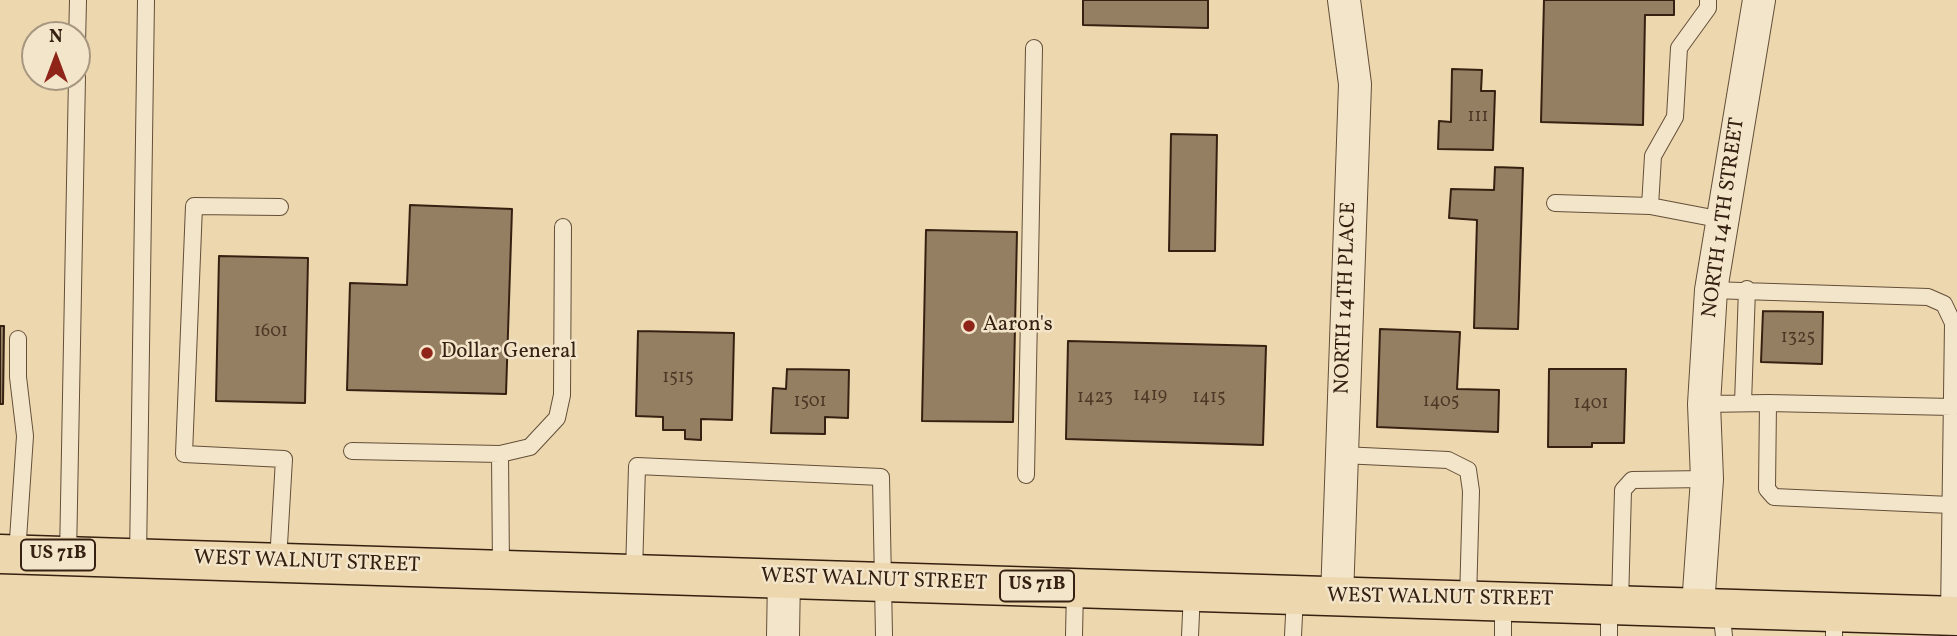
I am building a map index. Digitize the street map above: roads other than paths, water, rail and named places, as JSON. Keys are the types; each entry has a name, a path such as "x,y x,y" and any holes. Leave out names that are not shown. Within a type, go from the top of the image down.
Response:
{"main road":[{"name":"WEST WALNUT STREET","path":"9,554 1295,595 1491,612 1714,616 1834,624 1953,615"}],"street":[{"name":"NORTH 14TH PLACE","path":"1337,597 1355,85 1344,0"},
{"name":"NORTH 14TH STREET","path":"1714,616 1704,404 1711,290 1759,0"},
{"path":"783,636 785,577"}],"lane":[{"path":"78,0 78,21"},
{"path":"138,558 146,0"},
{"path":"1650,206 1653,156 1675,117 1679,48 1708,8 1708,0"},
{"path":"1026,475 1034,48"},
{"path":"68,556 77,91"},
{"path":"1555,203 1650,206 1723,220"},
{"path":"278,562 284,459 184,454 194,206 281,207"},
{"path":"352,451 500,454 530,447 557,418 562,396 562,227"},
{"path":"1743,403 1747,289"},
{"path":"1711,290 1747,289 1927,297 1944,304 1953,323 1950,505 1953,615"},
{"path":"9,554 25,436 18,377 18,339"},
{"path":"1768,403 1768,489 1774,497 1950,505"},
{"path":"1704,404 1952,407"},
{"path":"500,454 501,569"},
{"path":"1342,455 1448,460 1468,470 1491,612"},
{"path":"634,573 637,466 881,477 884,636"},
{"path":"1612,614 1623,490 1632,480 1707,479"},
{"path":"1074,636 1075,587"},
{"path":"1190,636 1192,592"},
{"path":"1293,636 1295,595"}],"place":[{"name":"Aaron's","path":"969,326"},
{"name":"Dollar General","path":"427,353"}]}
